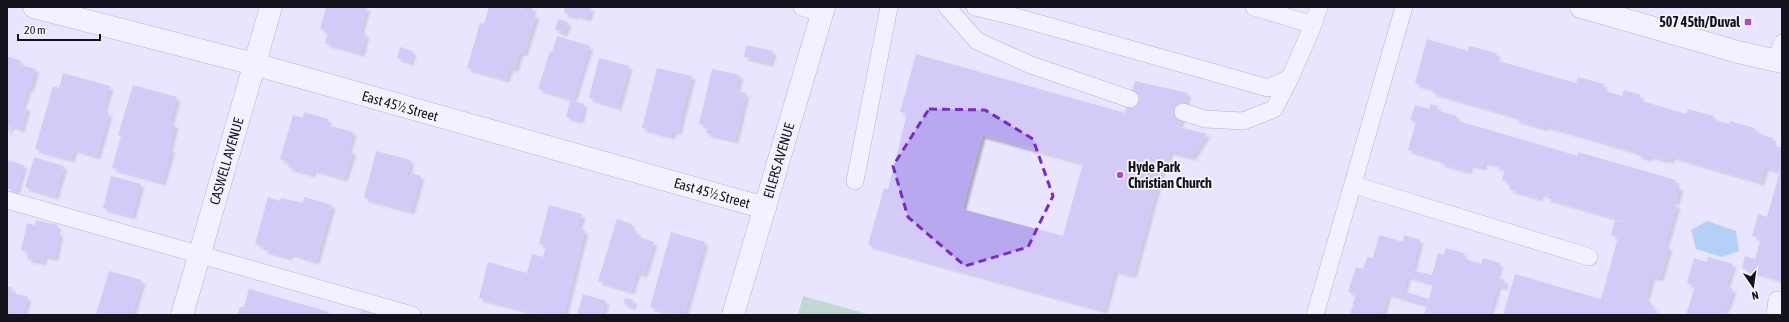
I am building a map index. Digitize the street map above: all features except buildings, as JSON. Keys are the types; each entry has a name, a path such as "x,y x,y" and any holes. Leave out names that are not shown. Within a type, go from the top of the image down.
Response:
{"street":[{"name":"East 45½ Street","path":"34,7 254,64 765,208"},
{"name":"CASWELL AVENUE","path":"182,315 271,7"},
{"path":"1581,7 1738,52 1780,58"},
{"name":"EILERS AVENUE","path":"733,315 765,208 816,9"}],"lane":[{"path":"855,181 889,7"},
{"path":"947,7 977,41 1031,65 1130,99"},
{"path":"975,7 1016,17 1268,88 1290,78"},
{"path":"1254,7 1313,25"},
{"path":"1183,112 1205,119 1243,121 1274,109 1290,78 1313,25 1319,7"},
{"path":"1315,315 1404,7"},
{"path":"1354,184 1589,257"},
{"path":"7,200 412,315"},
{"path":"1775,315 1777,300 1782,301"}],"highlighted area":[{"path":"929,109 985,110 1033,139 1053,196 1028,247 965,266 908,217 893,166"}],"green space":[{"path":"803,296 871,315 798,315"}],"water":[{"path":"1707,221 1736,231 1739,251 1722,257 1696,249 1691,230"}],"place":[{"name":"507 45th/Duval","path":"1748,22"},
{"name":"Hyde Park Christian Church","path":"1120,175"}]}
